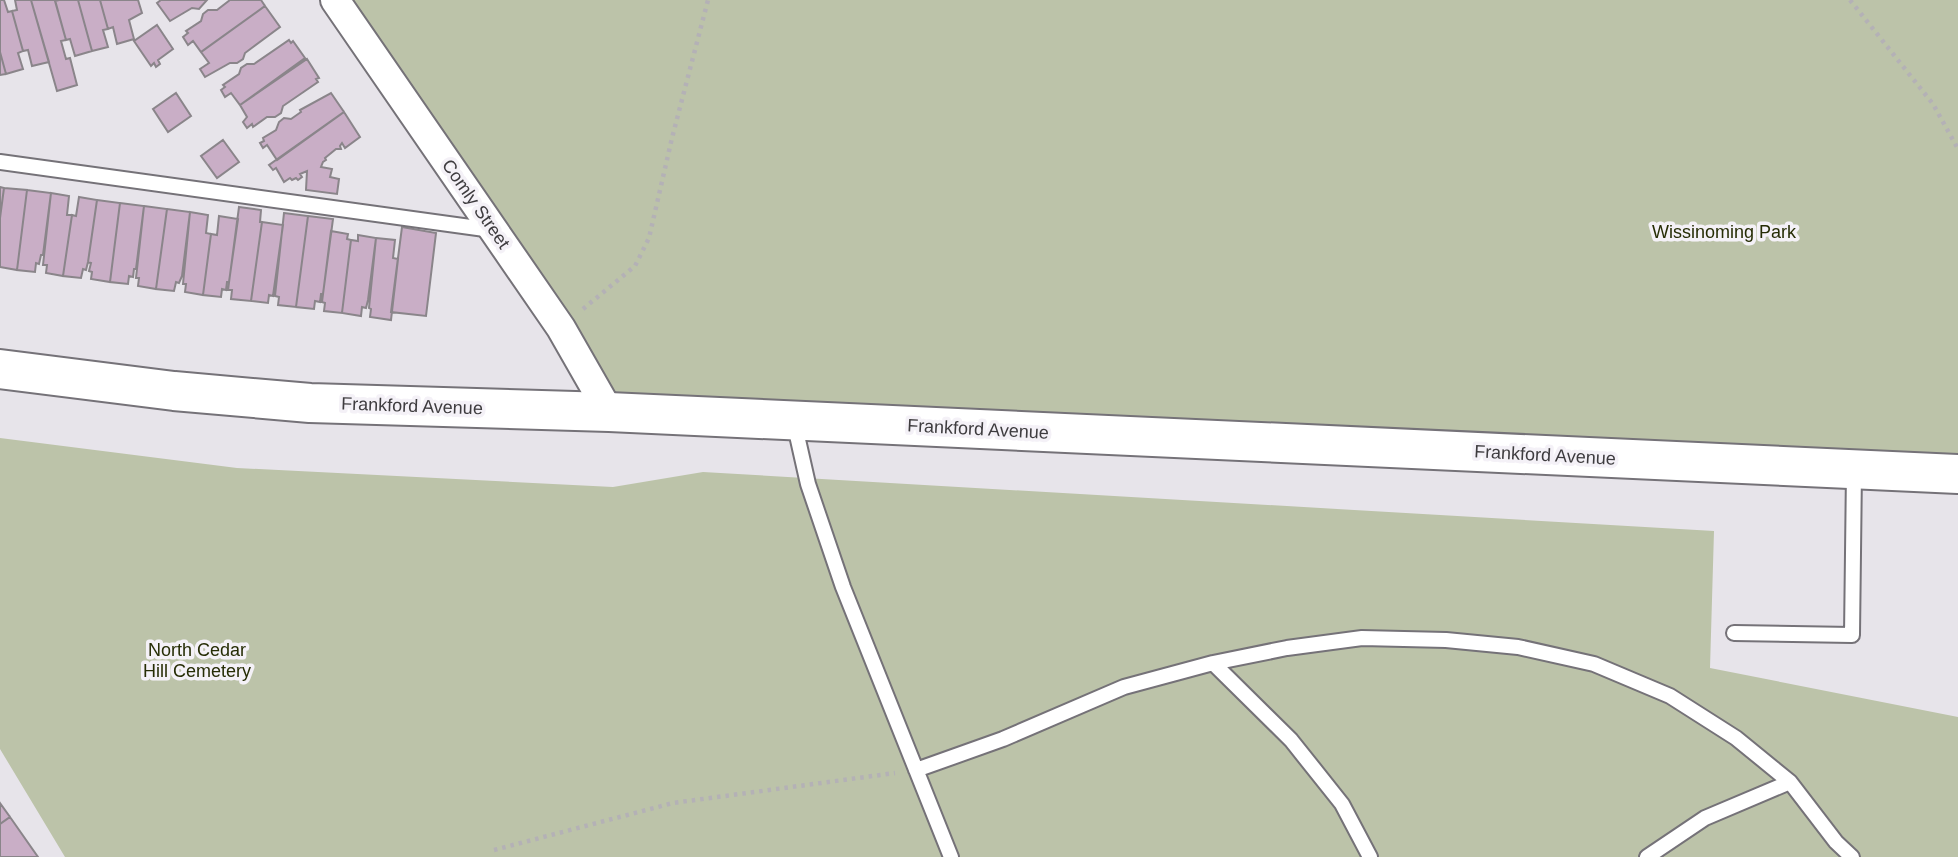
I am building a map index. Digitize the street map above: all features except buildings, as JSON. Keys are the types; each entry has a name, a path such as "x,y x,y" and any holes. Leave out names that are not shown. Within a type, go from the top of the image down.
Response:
{"main road":[{"name":"Frankford Avenue","path":"0,369 174,391 310,403 609,412 1958,474"}],"street":[{"name":"Comly Street","path":"335,0 561,328 609,412"}],"lane":[{"path":"0,162 494,230"},
{"path":"793,421 808,484 843,587 951,857"},
{"path":"1734,633 1852,635 1854,469"},
{"path":"916,770 1003,739 1124,687 1213,663 1287,648 1362,638 1446,640 1518,647 1594,664 1670,696 1736,738 1790,782 1836,842 1852,857"},
{"path":"1213,663 1292,740 1342,804 1370,857"},
{"path":"1647,857 1705,818 1790,782"}],"path":[{"path":"561,328 635,266 649,238 708,0"},
{"path":"1850,0 1933,104 1958,149"},
{"path":"494,850 673,803 916,770"}],"green space":[{"name":"Wissinoming Park","path":"335,0 1958,0 1958,474 609,412"},
{"name":"North Cedar Hill Cemetery","path":"0,438 237,468 613,487 703,472 1714,531 1710,668 1958,717 1958,857 65,857 0,749"}]}
